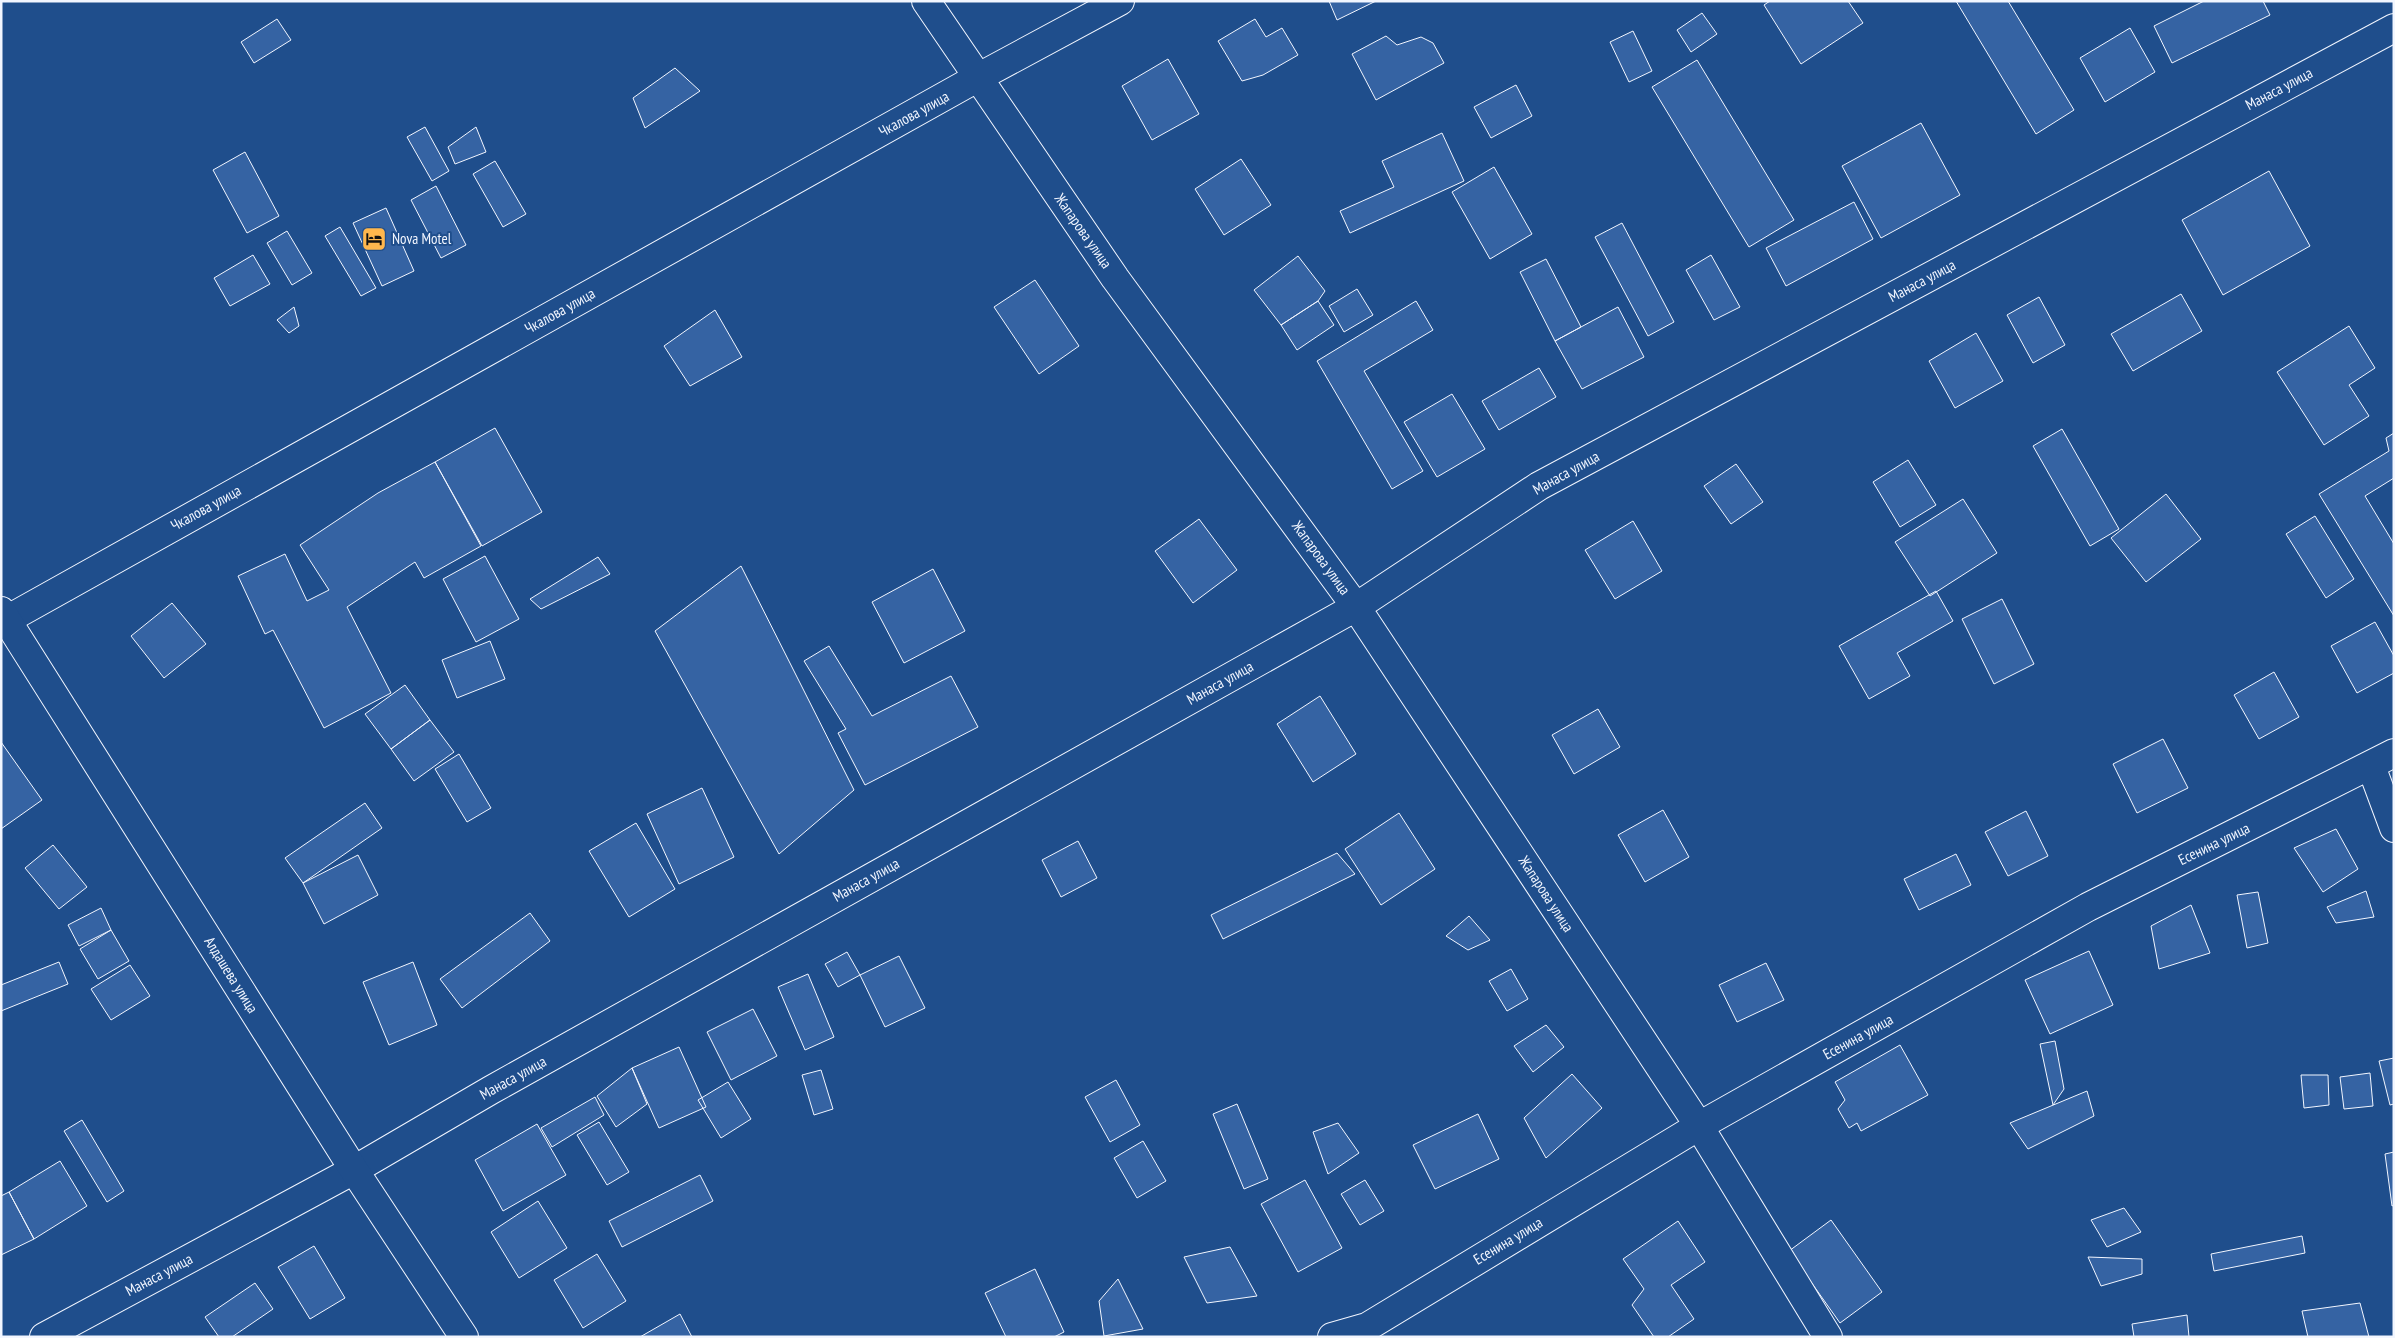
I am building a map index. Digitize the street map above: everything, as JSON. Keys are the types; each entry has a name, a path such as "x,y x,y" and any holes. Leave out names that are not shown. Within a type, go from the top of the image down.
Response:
{"street":[{"name":"Жапарова улица","path":"926,1 1115,278 1356,607 1699,1126 1828,1337"},
{"name":"Чкалова улица","path":"3,618 977,78 1120,1"},
{"name":"Манаса улица","path":"44,1337 354,1170 491,1090 1356,607 1539,486 2394,28"},
{"name":"Алдашева улица","path":"3,618 354,1170 464,1337"},
{"name":"Есенина улица","path":"1332,1337 1367,1327 1699,1126 2088,907 2382,760"},
{"path":"2382,760 2394,828"}],"building":[{"path":"1329,1 1376,1 1337,20"},
{"path":"1770,1 1848,1 1863,23 1801,64 1764,5"},
{"path":"1956,1 2008,1 2074,110 2036,134"},
{"path":"2204,1 2263,1 2270,15 2172,63 2154,26"},
{"path":"1702,13 1717,34 1691,52 1677,30"},
{"path":"277,19 291,40 254,63 241,42"},
{"path":"1255,19 1266,37 1282,28 1298,55 1263,75 1242,81 1218,41"},
{"path":"2130,28 2155,72 2105,102 2080,58"},
{"path":"1633,31 1652,71 1629,82 1610,42"},
{"path":"1386,36 1397,45 1421,37 1433,43 1444,63 1376,100 1352,54"},
{"path":"1168,59 1199,114 1152,140 1122,86"},
{"path":"1697,60 1794,220 1749,247 1652,87"},
{"path":"675,68 700,91 645,128 633,98"},
{"path":"1516,85 1532,116 1491,138 1474,107"},
{"path":"1921,123 1960,195 1881,238 1842,166"},
{"path":"425,127 449,171 432,181 407,137"},
{"path":"476,127 486,152 455,164 448,147"},
{"path":"1442,133 1464,181 1350,233 1340,211 1394,187 1382,161"},
{"path":"245,152 279,216 247,233 213,170"},
{"path":"1241,159 1271,205 1224,235 1195,189"},
{"path":"495,161 526,214 503,227 473,174"},
{"path":"1494,167 1532,234 1490,259 1452,192"},
{"path":"2269,171 2310,246 2223,295 2182,220"},
{"path":"436,186 466,245 441,258 411,200"},
{"path":"1854,202 1873,239 1786,286 1766,248"},
{"path":"386,208 414,271 382,286 353,223"},
{"path":"1622,223 1674,322 1648,336 1595,237"},
{"path":"340,227 376,288 361,296 325,236"},
{"path":"287,231 312,273 292,285 267,243"},
{"path":"253,255 270,284 230,306 214,278"},
{"path":"1711,255 1740,307 1714,320 1686,270"},
{"path":"1298,256 1325,291 1318,301 1281,325 1254,290"},
{"path":"1546,259 1581,327 1555,341 1520,272"},
{"path":"1035,280 1079,346 1039,374 994,307"},
{"path":"1357,289 1373,315 1344,332 1329,306"},
{"path":"2181,294 2202,331 2133,371 2111,334"},
{"path":"2039,297 2065,345 2033,363 2007,315"},
{"path":"1318,301 1334,325 1297,350 1281,325"},
{"path":"1416,301 1433,330 1364,371 1423,471 1392,489 1317,361"},
{"path":"294,307 299,326 289,333 277,320"},
{"path":"1618,307 1644,357 1582,389 1555,341"},
{"path":"715,310 742,357 690,386 664,346"},
{"path":"2349,326 2375,368 2349,385 2369,416 2324,445 2277,372"},
{"path":"1976,333 2003,381 1955,408 1929,361"},
{"path":"1539,368 1556,397 1499,430 1482,401"},
{"path":"1452,394 1485,449 1437,477 1404,422"},
{"path":"495,428 542,512 482,546 435,462"},
{"path":"2062,429 2119,529 2090,546 2033,446"},
{"path":"2394,433 2394,478 2365,496 2394,544 2394,616 2319,494 2389,451 2386,438"},
{"path":"1908,460 1936,505 1900,527 1873,482"},
{"path":"435,462 481,546 424,578 415,562 347,607 391,693 324,728 273,630 265,634 238,576 285,554 307,601 329,590 300,545 378,493"},
{"path":"1736,464 1763,502 1731,524 1704,486"},
{"path":"2166,494 2201,539 2146,582 2111,538"},
{"path":"1963,499 1997,553 1930,596 1895,542"},
{"path":"2315,516 2354,579 2326,598 2286,534"},
{"path":"1199,519 1237,570 1193,603 1155,551"},
{"path":"1633,521 1662,571 1615,599 1585,550"},
{"path":"485,556 519,619 476,642 443,579"},
{"path":"598,557 610,574 541,609 530,599"},
{"path":"741,566 854,790 779,854 655,631"},
{"path":"933,569 965,631 904,663 872,602"},
{"path":"1936,591 1953,621 1897,653 1910,676 1869,699 1839,646"},
{"path":"2002,599 2034,664 1994,684 1962,619"},
{"path":"172,603 206,644 164,678 131,636"},
{"path":"2375,622 2394,656 2394,673 2357,693 2331,646"},
{"path":"490,641 505,679 457,698 442,660"},
{"path":"829,646 872,716 951,676 978,727 865,785 838,733 846,729 804,661"},
{"path":"2274,672 2299,717 2259,739 2234,695"},
{"path":"405,685 430,720 391,749 365,714"},
{"path":"1320,696 1356,754 1313,782 1277,724"},
{"path":"1598,709 1620,747 1574,774 1552,735"},
{"path":"430,720 454,752 414,781 391,749"},
{"path":"2163,739 2188,788 2137,813 2113,764"},
{"path":"1,742 42,800 1,829"},
{"path":"459,754 491,808 467,822 435,769"},
{"path":"702,788 734,857 679,884 647,814"},
{"path":"365,803 382,828 303,883 285,858"},
{"path":"1663,810 1689,857 1645,882 1618,835"},
{"path":"2026,811 2048,856 2008,876 1985,832"},
{"path":"1399,813 1435,869 1381,905 1345,849"},
{"path":"636,823 675,889 629,917 589,851"},
{"path":"2336,829 2358,869 2323,892 2294,848"},
{"path":"1078,841 1097,878 1061,897 1042,860"},
{"path":"53,845 87,887 59,909 25,868"},
{"path":"1337,853 1355,874 1223,939 1211,915"},
{"path":"1956,854 1971,885 1919,910 1904,879"},
{"path":"358,855 378,895 324,924 303,883"},
{"path":"2366,891 2374,917 2336,923 2327,907"},
{"path":"2258,892 2268,943 2247,948 2237,895"},
{"path":"2191,905 2210,953 2159,969 2151,926"},
{"path":"101,908 111,930 79,946 68,925"},
{"path":"530,913 550,941 462,1008 440,979"},
{"path":"1469,916 1490,940 1468,950 1446,936"},
{"path":"111,930 129,961 98,979 80,949"},
{"path":"2089,951 2113,1005 2050,1034 2025,980"},
{"path":"847,952 860,975 838,987 825,964"},
{"path":"899,956 925,1008 885,1027 860,975"},
{"path":"59,962 68,984 1,1011 1,985"},
{"path":"413,962 437,1025 389,1045 363,982"},
{"path":"1766,963 1784,1000 1737,1022 1719,985"},
{"path":"130,965 150,996 111,1020 91,989"},
{"path":"1511,969 1528,999 1507,1011 1489,981"},
{"path":"808,974 834,1037 805,1050 778,987"},
{"path":"753,1009 777,1056 731,1080 707,1032"},
{"path":"1546,1025 1564,1047 1533,1072 1514,1046"},
{"path":"2055,1041 2064,1089 2053,1105 2040,1044"},
{"path":"1900,1045 1928,1095 1861,1131 1857,1123 1849,1128 1838,1109 1845,1100 1835,1082"},
{"path":"679,1047 706,1107 659,1128 632,1068"},
{"path":"2394,1058 2394,1104 2390,1105 2379,1061"},
{"path":"632,1068 647,1104 616,1127 597,1096"},
{"path":"821,1070 833,1109 814,1115 802,1075"},
{"path":"2370,1073 2373,1106 2344,1109 2340,1077"},
{"path":"1572,1074 1602,1108 1546,1158 1524,1118"},
{"path":"2301,1075 2328,1075 2329,1105 2304,1108"},
{"path":"1116,1080 1140,1125 1110,1142 1085,1097"},
{"path":"728,1082 751,1119 721,1138 698,1100"},
{"path":"2087,1091 2094,1116 2028,1149 2010,1123"},
{"path":"595,1097 604,1115 552,1147 541,1128"},
{"path":"1237,1104 1268,1179 1244,1189 1213,1114"},
{"path":"1478,1114 1499,1159 1435,1189 1413,1145"},
{"path":"82,1120 124,1191 107,1202 64,1131"},
{"path":"599,1122 629,1172 607,1185 577,1135"},
{"path":"1338,1123 1359,1153 1328,1174 1313,1132"},
{"path":"537,1124 566,1175 503,1211 475,1160"},
{"path":"1143,1141 1166,1181 1137,1198 1114,1158"},
{"path":"2394,1152 2394,1205 2392,1206 2385,1154"},
{"path":"60,1161 87,1206 34,1239 9,1192"},
{"path":"700,1175 713,1201 622,1247 609,1221"},
{"path":"1305,1180 1342,1248 1298,1272 1261,1204"},
{"path":"1365,1180 1384,1211 1360,1225 1341,1194"},
{"path":"9,1192 34,1239 1,1255 1,1196"},
{"path":"538,1201 567,1248 519,1278 491,1232"},
{"path":"2124,1208 2141,1232 2107,1247 2091,1220"},
{"path":"1831,1220 1882,1292 1840,1323 1789,1251"},
{"path":"1678,1221 1705,1262 1671,1285 1694,1319 1668,1337 1654,1337 1632,1305 1644,1289 1623,1259"},
{"path":"2302,1236 2305,1253 2214,1271 2211,1254"},
{"path":"314,1246 345,1298 310,1319 278,1267"},
{"path":"1230,1247 1257,1296 1207,1303 1184,1257"},
{"path":"597,1254 626,1301 583,1328 554,1280"},
{"path":"2088,1257 2142,1259 2142,1274 2101,1286"},
{"path":"1035,1269 1064,1332 1054,1337 1006,1337 985,1293"},
{"path":"1118,1279 1143,1329 1104,1336 1099,1301"},
{"path":"255,1283 273,1309 232,1337 219,1337 205,1317"},
{"path":"2360,1303 2369,1337 2308,1337 2302,1311"},
{"path":"680,1314 692,1337 640,1337"},
{"path":"2187,1315 2189,1337 2134,1337 2132,1324"}],"place":[{"name":"Nova Motel","path":"374,239"}]}
